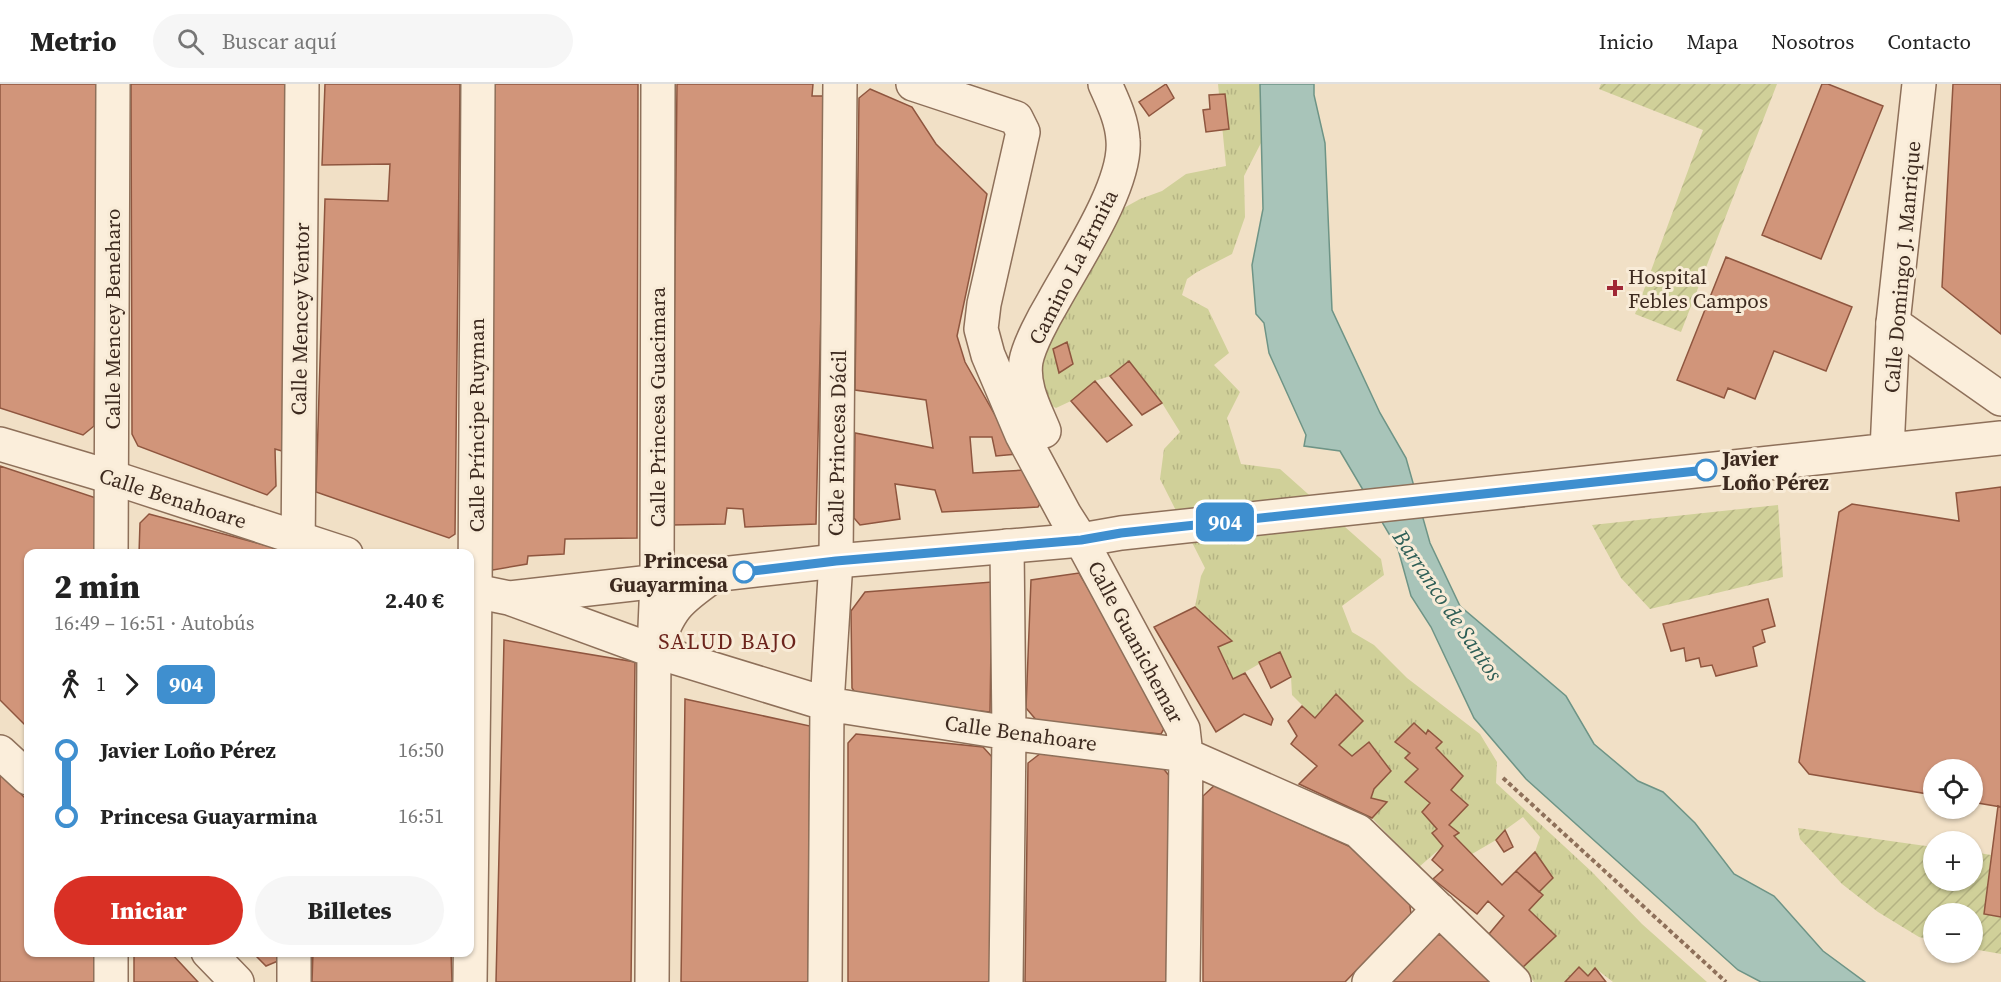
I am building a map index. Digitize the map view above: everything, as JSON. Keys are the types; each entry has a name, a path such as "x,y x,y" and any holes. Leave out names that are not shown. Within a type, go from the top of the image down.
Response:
{"street":[{"name":"Calle Mencey Beneharo","path":"111,549 113,84"},
{"name":"Calle Mencey Ventor","path":"298,546 303,84"},
{"name":"Calle Príncipe Ruyman","path":"472,549 478,84"},
{"name":"Calle Princesa Guacimara","path":"652,982 654,651 657,581 658,84"},
{"name":"Calle Princesa Dácil","path":"825,982 827,704 836,561 840,84"},
{"name":"Calle Guanichemar","path":"913,84 1016,118 1023,132 984,304 981,329 988,355 1022,435 1183,729 1186,755 1183,982"},
{"name":"Camino La Ermita","path":"1073,528 1073,497 1028,392 1026,361 1043,321 1111,196 1120,170 1124,141 1117,110 1105,84"},
{"name":"Calle Domingo J. Manrique","path":"1887,450 1893,323 1919,84"},
{"path":"1893,323 2001,399"},
{"path":"509,598 836,561 1007,546 1073,528 1121,533 2001,438"},
{"name":"Calle Benahoare","path":"0,444 111,477 298,546 316,549"},
{"path":"1006,982 1009,733 1007,546"},
{"path":"654,651 664,624 682,597 715,575"},
{"name":"Calle Benahoare","path":"474,591 509,598 654,651 827,704 1009,733 1186,755 1358,831 1514,982"},
{"path":"0,753 24,774"},
{"path":"1369,982 1439,909"},
{"path":"111,957 111,982"},
{"path":"213,957 237,982"},
{"path":"294,957 294,982"},
{"name":"Calle Príncipe Ruyman","path":"470,957 470,982"}],"path":[{"path":"1503,778 1726,982"}],"green space":[{"path":"1218,84 1260,84 1261,143 1244,176 1245,217 1232,254 1187,279 1182,295 1208,309 1229,353 1214,365 1240,392 1227,418 1241,464 1280,469 1381,559 1384,575 1342,606 1352,632 1374,645 1407,678 1480,734 1497,762 1496,783 1592,872 1642,924 1707,982 1613,982 1595,968 1588,976 1579,968 1565,982 1534,982 1522,968 1556,936 1529,910 1539,892 1553,878 1535,852 1540,837 1523,817 1496,840 1472,854 1443,846 1419,867 1372,818 1387,802 1371,798 1374,789 1391,770 1369,742 1352,756 1335,743 1363,721 1337,695 1315,718 1292,695 1291,677 1280,652 1233,679 1218,647 1231,640 1195,607 1201,576 1205,568 1160,479 1164,449 1180,432 1162,403 1129,361 1110,376 1095,381 1071,401 1056,408 1041,400 1032,366 1111,215 1140,199 1162,191 1186,174 1226,166"},
{"path":"1601,84 1777,84 1681,332 1635,314 1703,130 1599,89"},
{"path":"1778,505 1783,577 1650,609 1621,578 1592,525"},
{"path":"1798,828 1923,846 1923,891 1983,891 1983,854 1991,855 1984,914 2001,917 2001,954 1983,951 1983,903 1923,903 1923,938 1919,937 1878,912 1842,884 1800,839"}],"water":[{"name":"Barranco de Santos","path":"1260,84 1314,84 1314,95 1325,143 1332,310 1380,413 1406,458 1430,543 1460,606 1566,696 1594,744 1638,781 1663,792 1695,823 1734,874 1774,896 1823,951 1865,982 1761,982 1738,970 1526,779 1474,718 1431,627 1411,596 1398,549 1340,451 1304,446 1306,435 1269,353 1264,323 1256,314 1252,265 1263,209"}],"building":[{"path":"0,84 97,84 94,426 83,435 0,408"},
{"path":"131,84 286,84 282,451 275,449 276,486 267,495 138,446 132,434"},
{"path":"325,84 460,84 455,534 449,538 316,492 325,199 388,201 390,164 322,165"},
{"path":"494,84 638,84 637,538 565,539 564,554 528,556 527,564 493,570 485,560"},
{"path":"677,84 813,84 812,96 826,96 816,524 745,527 743,509 727,508 725,524 672,525"},
{"path":"1166,84 1174,98 1149,116 1139,102"},
{"path":"1822,84 1828,84 1883,106 1821,259 1762,235"},
{"path":"1953,84 2001,84 2001,334 1942,287"},
{"path":"870,89 912,107 936,144 987,194 957,336 965,362 1017,454 996,456 992,437 970,437 973,473 1026,470 1045,496 1038,507 942,512 935,490 895,484 900,519 860,525 854,518 855,433 933,448 926,400 855,390 859,98"},
{"path":"1225,94 1229,129 1206,132 1203,110 1210,109 1209,95"},
{"path":"1726,257 1852,307 1826,371 1774,351 1755,399 1728,388 1724,398 1677,380"},
{"path":"1067,342 1073,364 1059,373 1053,349"},
{"path":"1129,361 1162,403 1142,415 1110,376"},
{"path":"1095,381 1132,425 1107,442 1071,401"},
{"path":"0,466 96,498 101,549 24,549 24,724 0,700"},
{"path":"2001,487 2001,807 1983,804 1983,759 1923,759 1923,793 1809,774 1799,762 1839,512 1852,504 1959,521 1956,493"},
{"path":"149,514 273,549 139,549 140,523"},
{"path":"1079,573 1168,722 1161,734 1038,722 1026,708 1031,580"},
{"path":"992,582 990,712 860,700 852,688 851,611 865,592"},
{"path":"1768,599 1775,626 1762,630 1765,642 1753,647 1757,666 1716,676 1712,665 1701,667 1699,658 1686,661 1684,648 1671,651 1663,624"},
{"path":"1195,607 1232,641 1218,647 1233,679 1245,673 1273,719 1271,725 1244,714 1216,732 1154,627"},
{"path":"504,640 635,662 631,982 496,982"},
{"path":"1280,652 1291,677 1271,688 1259,662"},
{"path":"1336,694 1363,721 1339,745 1352,756 1369,742 1391,771 1374,789 1371,798 1387,802 1372,818 1299,784 1317,766 1291,744 1297,736 1288,721 1302,706 1315,718"},
{"path":"685,699 810,726 808,982 681,982"},
{"path":"1414,723 1426,734 1428,730 1442,742 1436,748 1463,776 1451,790 1468,805 1449,825 1459,833 1454,836 1502,885 1516,871 1543,895 1529,910 1556,936 1522,968 1489,934 1504,916 1488,901 1477,914 1433,879 1443,870 1432,860 1443,846 1432,833 1437,829 1422,812 1430,803 1405,782 1418,769 1405,758 1410,753 1395,742"},
{"path":"856,734 983,747 993,758 990,982 848,982 848,743"},
{"path":"1041,753 1162,767 1171,778 1166,982 1025,982 1028,763"},
{"path":"0,773 24,797 24,957 98,957 98,982 0,982"},
{"path":"1215,785 1355,849 1409,899 1411,914 1345,982 1203,982 1203,796"},
{"path":"1998,806 2001,807 2001,917 1984,914"},
{"path":"1505,830 1513,847 1504,852 1496,840"},
{"path":"1535,852 1553,878 1539,892 1516,871"},
{"path":"1435,935 1447,935 1496,982 1390,982"},
{"path":"134,957 175,957 198,982 134,982"},
{"path":"257,957 278,957 278,961 266,966"},
{"path":"313,957 451,957 452,982 312,982"},
{"path":"1579,967 1588,976 1595,968 1606,982 1565,982"}],"bus line":[{"name":"904","path":"744,572 836,561 1081,540 1121,533 1706,470"}],"place":[{"name":"Hospital Febles Campos","path":"1615,288"},
{"name":"Javier Loño Pérez","path":"1706,470"},
{"name":"Princesa Guayarmina","path":"744,572"}],"district":[{"name":"SALUD BAJO","path":"728,641"}]}
